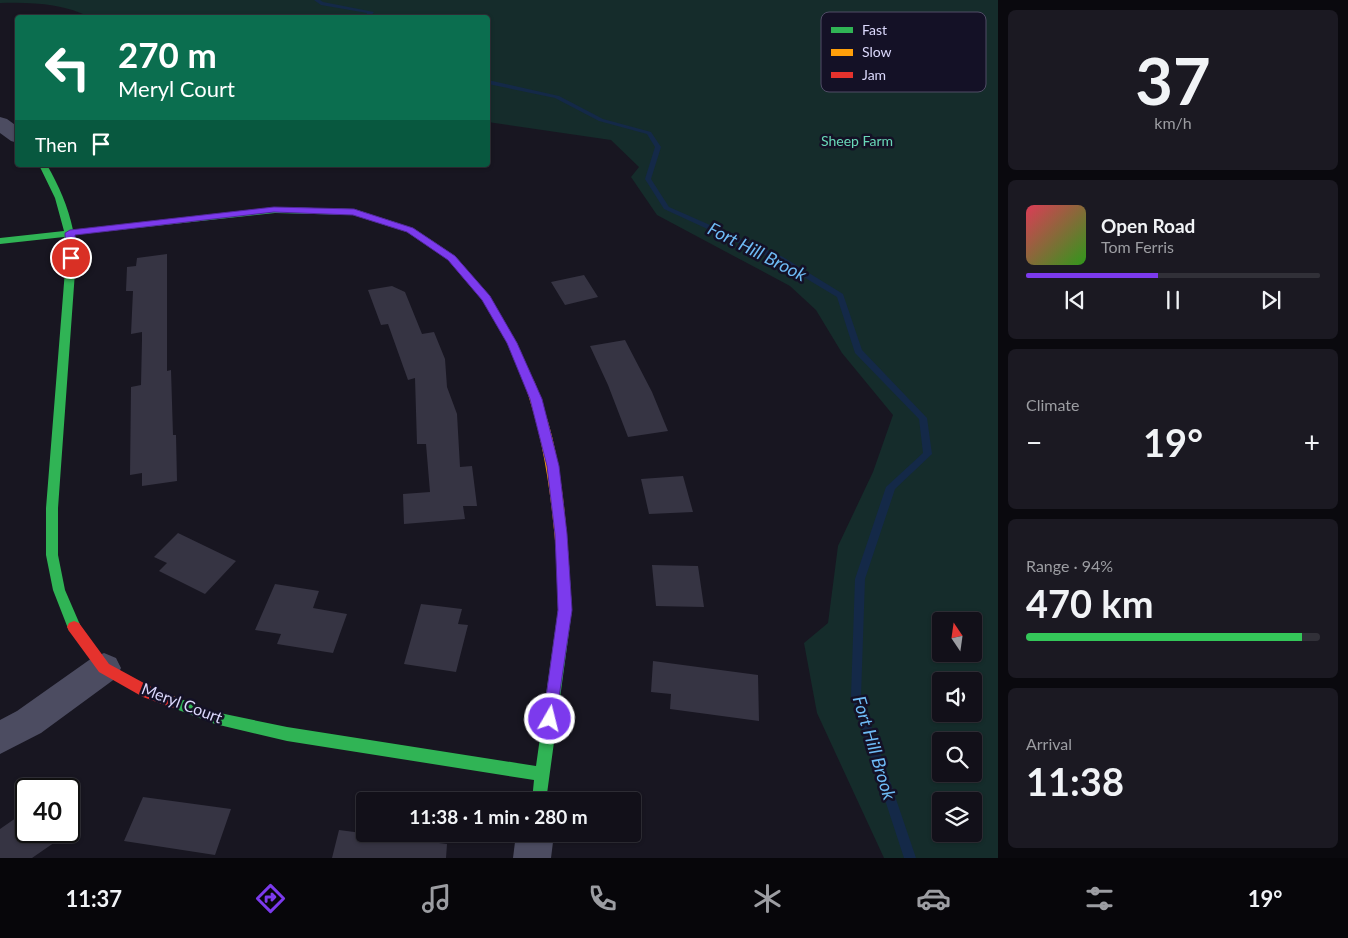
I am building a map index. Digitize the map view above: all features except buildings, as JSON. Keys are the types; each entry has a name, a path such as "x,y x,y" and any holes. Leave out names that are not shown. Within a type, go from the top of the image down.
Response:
{"street":[{"path":"0,123 15,135"},
{"name":"Meryl Court","path":"44,167 57,186 70,233 71,258 52,508 52,555 59,590 75,629 104,668 148,693 215,718 288,734 543,774"},
{"path":"0,241 274,210 354,212 410,230 452,258 486,298 512,343 536,399 553,466 561,534 565,610 540,792"},
{"path":"0,738 29,722 104,668"},
{"path":"532,858 534,842"}],"green space":[{"name":"Sheep Farm","path":"0,0 998,0 998,858 884,858 817,713 804,643 828,623 838,546 873,472 893,415 842,353 816,310 790,286 657,215 631,177 639,167 611,140 490,122 490,15 85,15 58,6 35,3 0,3"}],"waterway":[{"name":"Fort Hill Brook","path":"317,0 321,3 371,12 368,15"},
{"name":"Fort Hill Brook","path":"490,82 557,97 601,120 649,133 658,147 648,179 666,208 780,259 840,296 858,351 923,418 928,454 891,487 860,579 856,696 910,858"}],"traffic: fast":[{"path":"44,167 60,198 66,221 71,258 52,508 52,555 59,590 74,627"},
{"path":"0,241 275,210 354,212 410,230 452,258 486,298 512,343 528,380"},
{"path":"540,792 565,610 563,564"},
{"path":"173,702 215,718 287,734 543,774"}],"traffic: slow":[{"path":"528,380 549,447 559,517 563,564"}],"traffic: jam":[{"path":"74,627 104,668 148,693 173,702"}],"route":[{"path":"71,258 70,233 161,221 274,210 354,212 410,230 452,258 486,298 512,343 536,399 553,466 561,534 565,610 550,719"}]}
